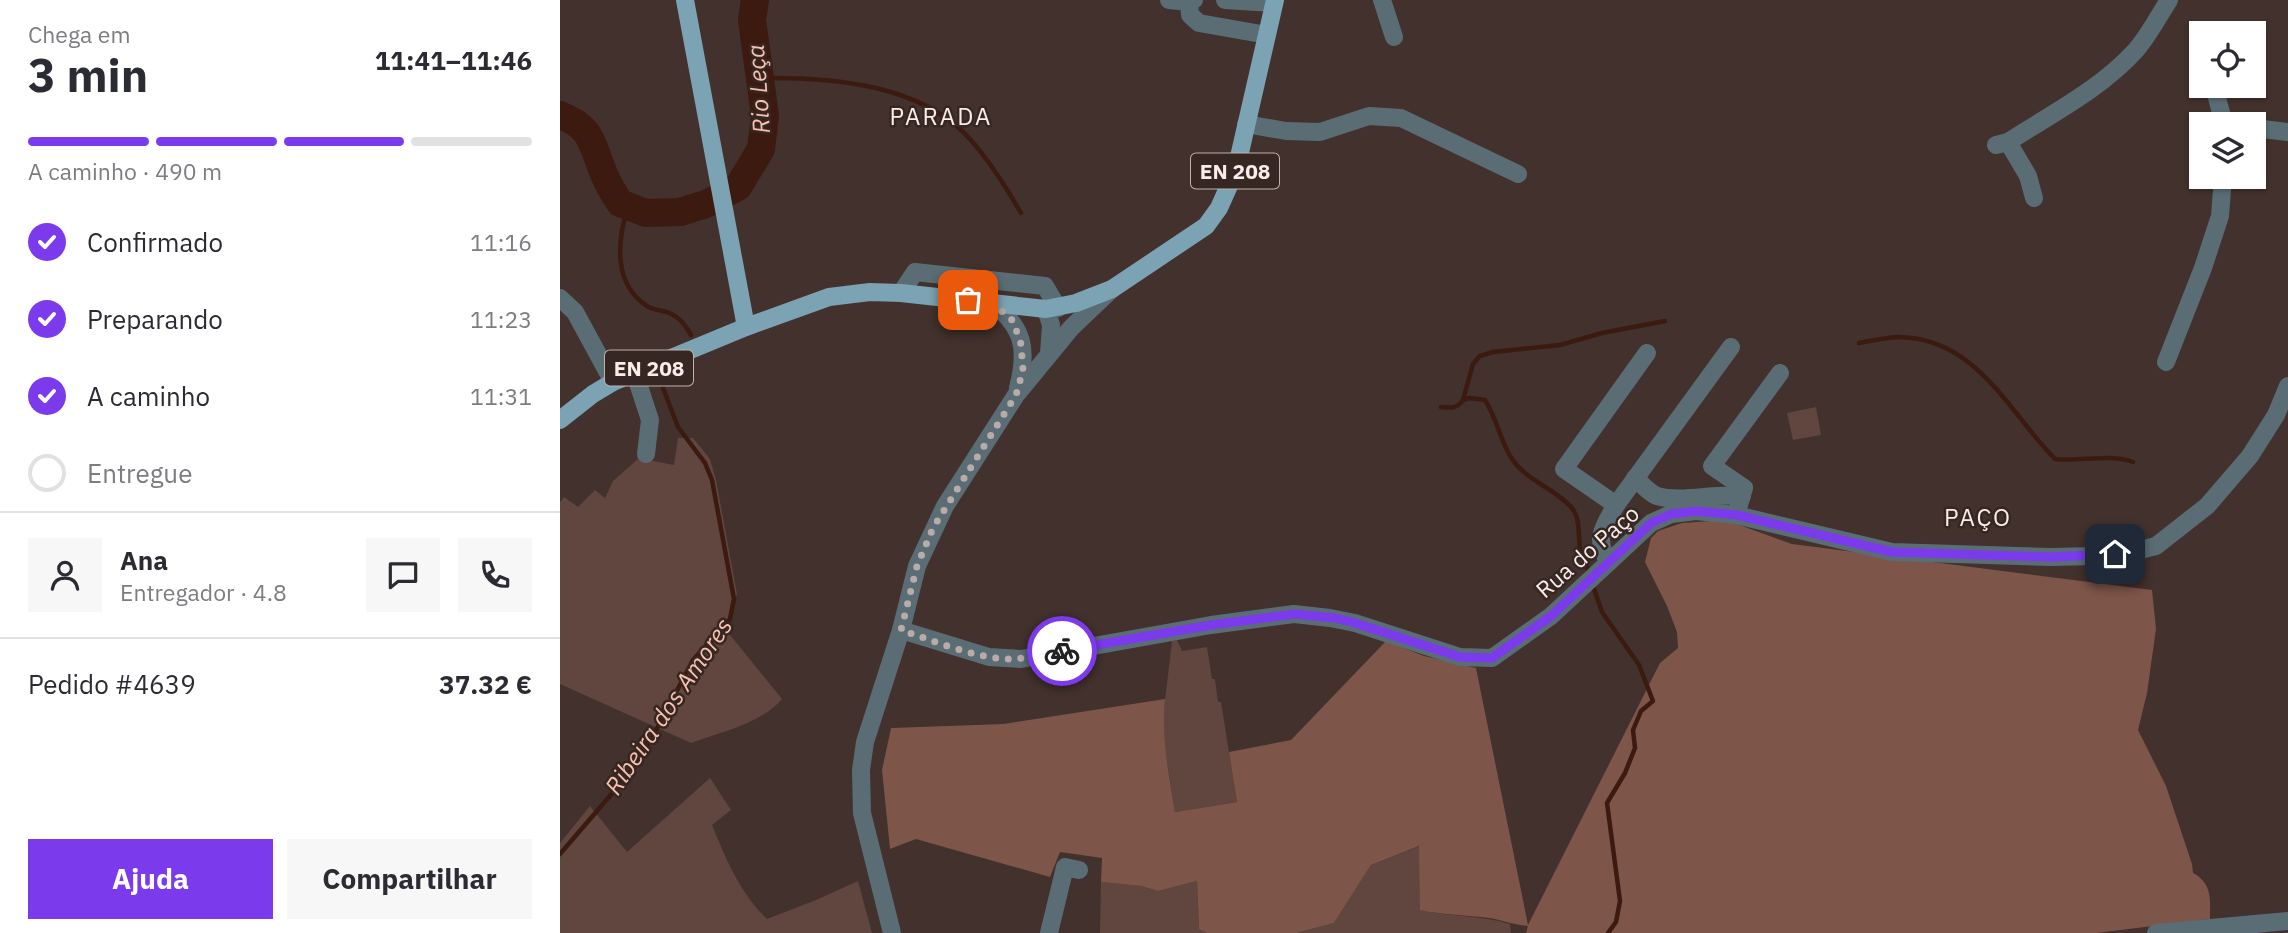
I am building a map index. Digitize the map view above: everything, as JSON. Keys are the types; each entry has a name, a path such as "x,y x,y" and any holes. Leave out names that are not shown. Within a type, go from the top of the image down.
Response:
{"main road":[{"path":"684,0 746,327"},
{"name":"EN 208","path":"560,420 613,382 746,327 829,297 870,292 901,292 1052,308 1092,299 1112,289 1206,226 1219,208 1236,170 1275,2"}],"street":[{"path":"1169,0 1191,1 1189,15 1199,23 1266,35"},
{"path":"1225,0 1275,2"},
{"path":"1382,0 1394,37"},
{"path":"2034,198 2028,176 2002,143 2086,93 2121,64 2136,49 2169,0"},
{"path":"1246,124 1286,131 1320,132 1369,116 1401,118 1518,174"},
{"path":"2266,129 2288,132"},
{"path":"2166,362 2220,216 2222,189"},
{"path":"901,292 915,272 1045,286 1052,308 1049,354"},
{"path":"892,933 865,825 860,785 865,742 901,630 917,566 933,528 1016,395 1071,328 1112,289"},
{"path":"560,298 575,312 613,382"},
{"path":"991,302 1013,321 1021,340 1024,359 1016,395"},
{"path":"1603,568 1601,531 1616,505 1731,346"},
{"path":"1616,505 1564,469 1647,353"},
{"path":"1737,515 1744,488 1712,466 1780,373"},
{"path":"635,374 650,419 646,454"},
{"name":"Rua do Paço","path":"901,630 989,657 1021,659 1211,625 1294,614 1355,623 1460,657 1492,658 1551,616 1651,523 1671,514 1696,511 1737,515 1892,552 2051,557 2136,551 2156,546 2207,506 2250,456 2276,415 2288,386"},
{"path":"1635,478 1655,496 1680,499 1708,495 1742,496"},
{"path":"1049,933 1065,867 1079,870"},
{"path":"2155,933 2288,920"}],"shaded area":[{"path":"1816,407 1821,435 1793,440 1787,413"},
{"path":"678,438 693,438 710,459 716,480 737,594 726,630 782,699 752,721 691,743 560,684 560,502 564,497 578,507 595,490 605,498 613,481 639,458 674,465"},
{"path":"1726,520 1792,544 2152,590 2156,629 2147,693 2138,730 2166,786 2193,873 2207,887 2210,919 2096,933 1526,933 1528,926 1489,918 1420,910 1419,846 1371,865 1334,923 1296,933 1207,933 1199,929 1197,881 1158,891 1141,886 1101,882 1102,858 1060,852 1050,877 916,839 890,849 882,770 891,728 1003,724 1165,699 1165,741 1175,812 1237,802 1229,752 1291,740 1386,641 1424,656 1476,668 1528,925 1660,663 1678,648 1677,632 1645,562 1651,538 1658,531 1682,523"},
{"path":"1177,640 1182,651 1207,647 1212,679 1215,679 1218,702 1221,702 1237,802 1175,812 1163,717 1172,641"},
{"path":"710,778 731,810 712,825 741,887 767,919 858,881 872,933 560,933 560,843 590,806 627,852"},
{"path":"1420,846 1421,910 1499,921 1510,924 1511,933 1296,933 1334,923 1371,865"},
{"path":"1197,881 1199,929 1207,933 1100,933 1101,882 1141,886 1158,891"}],"waterway":[{"name":"Rio Leça","path":"560,115 579,125 590,138 607,181 620,203 646,213 680,212 706,204 738,187 761,149 765,116 752,20 755,0"},
{"path":"759,78 843,82 872,87 925,105 969,138 997,174 1021,213"},
{"name":"Ribeira dos Amores","path":"628,207 620,247 623,274 628,286 647,306 676,317 691,335"},
{"path":"1441,407 1450,408 1461,403 1473,364 1480,356 1493,352 1560,345 1602,333 1665,321"},
{"path":"1859,343 1897,337 1925,340 1948,349 1988,380 2055,459 2115,458 2133,462"},
{"name":"Ribeira dos Amores","path":"560,854 627,776 653,736 693,660 730,619 734,599 712,480 705,463 678,427 663,388"},
{"path":"1463,400 1485,400 1504,445 1518,467 1564,500 1574,511 1578,522 1579,544 1590,575"},
{"path":"1592,583 1602,612 1639,665 1653,701 1641,711 1633,730 1635,748 1625,773 1607,803 1620,901 1616,922 1608,933"}],"way so far":[{"path":"968,300 991,302 1013,321 1021,344 1023,370 1016,395 945,506 924,547 901,630 989,657 1021,659 1062,651"}],"district":[{"name":"PARADA","path":"941,116"},
{"name":"PAÇO","path":"1978,517"}],"route":[{"path":"1062,651 1211,625 1294,614 1355,623 1460,657 1492,658 1551,616 1651,523 1671,514 1696,511 1737,515 1892,552 2051,557 2115,554"}]}
